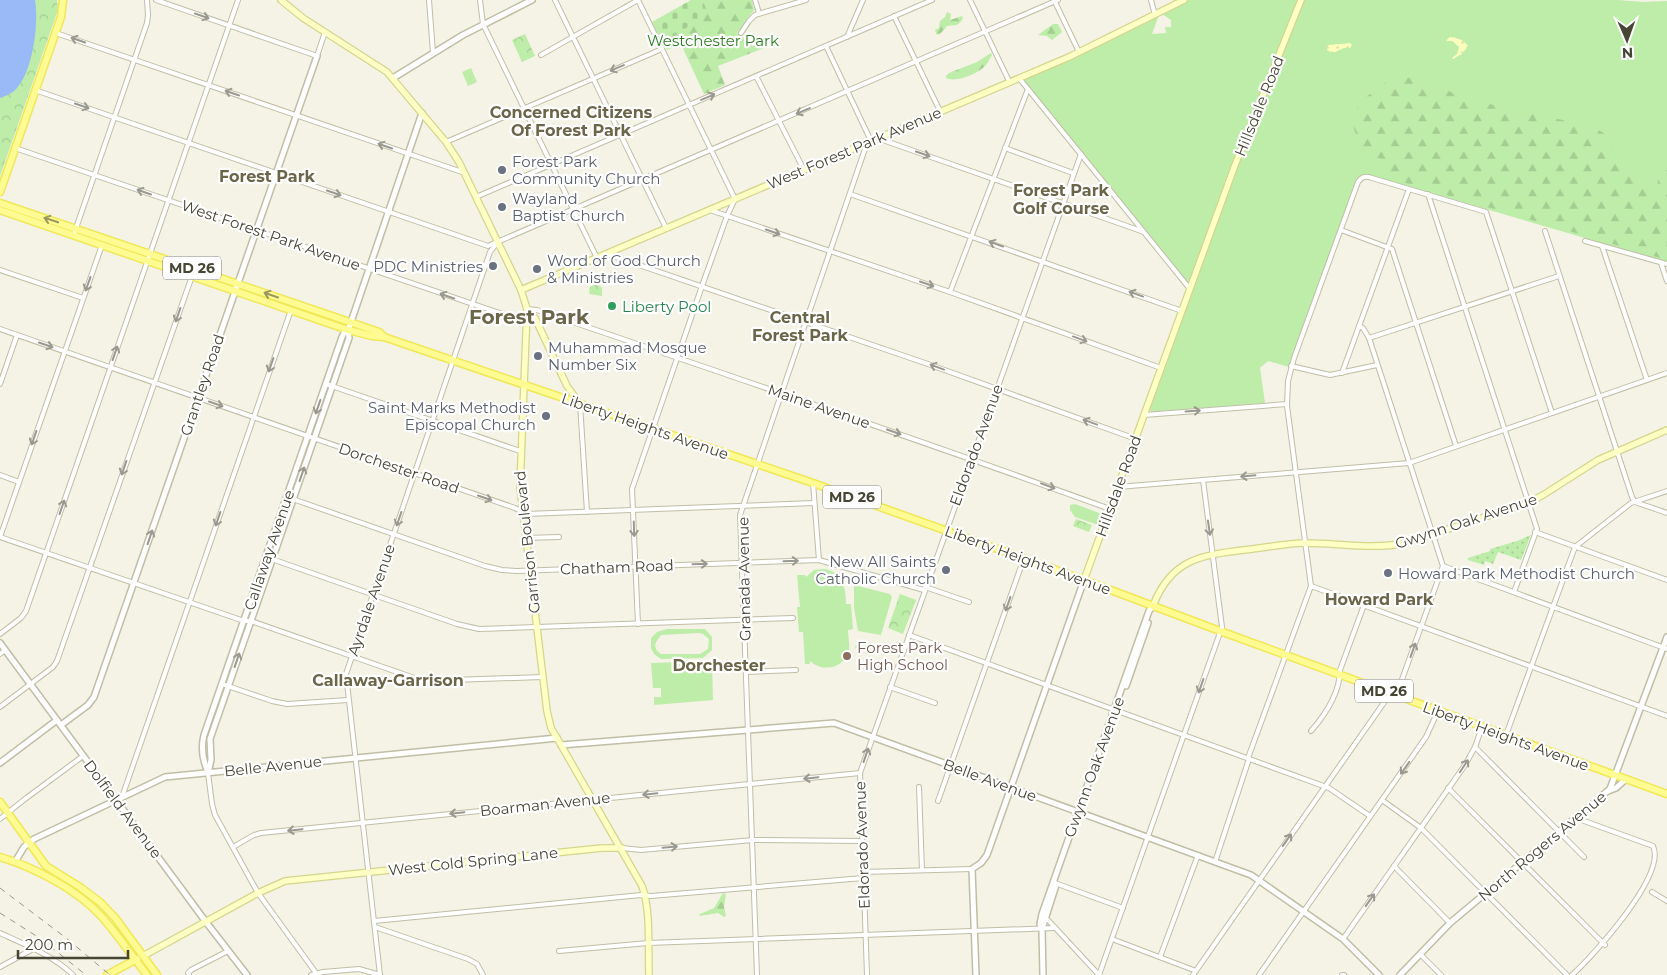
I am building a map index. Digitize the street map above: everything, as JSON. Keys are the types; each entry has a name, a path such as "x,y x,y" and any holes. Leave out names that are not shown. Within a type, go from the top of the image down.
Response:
{"main road":[{"path":"0,192 61,17 62,0"},
{"name":"Garrison Boulevard","path":"281,0 293,11 374,63 393,78 456,156 522,290 527,309 520,487 548,716 556,738 622,848 646,896 649,975"},
{"name":"West Forest Park Avenue","path":"522,290 1079,52 1184,0"},
{"name":"Hillsdale Road","path":"1084,580 1246,136 1301,0"},
{"name":"Liberty Heights Avenue","path":"0,203 148,261 193,272"},
{"name":"Liberty Heights Avenue","path":"0,210 75,232"},
{"name":"Liberty Heights Avenue","path":"103,242 150,254 193,272 292,306 351,322 379,332 384,337"},
{"name":"Liberty Heights Avenue","path":"292,306 348,330 384,337 453,360 946,530 1220,632 1667,794"},
{"path":"527,309 535,318 569,389 580,404"},
{"name":"Gwynn Oak Avenue","path":"1153,606 1161,589 1177,570 1196,559 1213,555 1306,543 1388,546 1405,543 1528,503 1590,465 1617,451 1667,430"},
{"path":"0,802 41,860 51,870 80,887 101,903 116,918 157,975"},
{"name":"West Cold Spring Lane","path":"107,975 258,893 292,880 610,847 622,848"},
{"path":"0,857 15,862 63,886 88,903 102,917 147,975"}],"street":[{"path":"75,232 148,19 147,0"},
{"path":"156,0 317,56"},
{"path":"0,634 24,615 238,0"},
{"path":"429,0 433,53"},
{"path":"480,0 483,24 596,258"},
{"path":"393,78 483,24 532,0"},
{"path":"555,0 666,228"},
{"path":"541,55 638,0 735,199 702,286 632,489 638,624"},
{"path":"755,0 759,13"},
{"path":"742,33 752,17 759,13 806,0"},
{"path":"847,36 863,0"},
{"path":"476,197 932,0"},
{"path":"970,0 1009,81"},
{"path":"1151,0 1155,15"},
{"path":"36,90 488,246 1055,1 1079,52"},
{"path":"894,16 940,111"},
{"path":"56,32 464,173"},
{"name":"Grantley Road","path":"0,763 88,705 94,697 325,32"},
{"path":"826,46 872,141 993,179 1144,232"},
{"path":"446,142 662,49"},
{"path":"756,76 804,170"},
{"path":"1019,78 1190,289"},
{"path":"950,292 1028,89"},
{"name":"Callaway Avenue","path":"208,773 210,739 272,560 308,436 344,333 348,330 351,322 422,114"},
{"name":"Granada Avenue","path":"757,975 740,515 850,194 872,141"},
{"name":"West Forest Park Avenue","path":"16,148 526,322"},
{"path":"1005,148 1073,173"},
{"name":"Eldorado Avenue","path":"867,975 860,773 1081,154"},
{"path":"1215,862 1248,759 1311,586 1287,404 1288,381 1358,182 1363,177 1486,212 1552,413"},
{"path":"1342,373 1409,189"},
{"path":"850,194 1182,311"},
{"path":"1428,194 1537,529 1514,592"},
{"path":"709,210 950,292 1161,368"},
{"path":"1341,230 1392,249 1456,446"},
{"path":"1545,231 1632,497 1635,502 1667,513"},
{"path":"1585,240 1667,264"},
{"name":"Ayrdale Avenue","path":"380,975 346,674 490,252 498,241"},
{"path":"103,242 0,537 423,681 542,677"},
{"path":"1602,246 1647,380"},
{"path":"606,254 806,322 1136,439"},
{"path":"1661,262 1667,282"},
{"path":"0,270 83,298"},
{"path":"0,708 53,667 58,661 193,272"},
{"path":"1369,338 1559,276"},
{"path":"119,798 292,306"},
{"name":"Maine Avenue","path":"527,309 537,310 678,358 1110,509"},
{"path":"1112,939 1160,957 1194,973 1324,786 1393,695 1422,626 1443,566 1369,338 1363,328 1359,326"},
{"name":"Dorchester Road","path":"0,329 515,508 526,514 814,503"},
{"name":"Callaway Avenue","path":"314,974 258,893 214,810 208,773 204,761 203,740 266,557 315,438 350,335 348,330"},
{"path":"0,384 17,335"},
{"path":"1292,366 1326,375 1377,364"},
{"path":"1118,487 1409,463 1667,373"},
{"path":"326,384 520,451"},
{"path":"580,404 587,512"},
{"path":"1144,415 1287,404"},
{"path":"0,475 19,482"},
{"path":"1045,920 1048,920 1099,975 1222,625 1203,480"},
{"path":"813,483 819,560"},
{"path":"1506,736 1575,547 1630,503 1667,490"},
{"name":"Chatham Road","path":"290,498 494,569 508,571 819,560 970,602"},
{"path":"1536,532 1667,580"},
{"path":"525,538 559,537"},
{"path":"266,557 472,628 793,618"},
{"path":"938,801 1024,558"},
{"path":"1443,566 1665,648"},
{"name":"Hillsdale Road","path":"972,868 981,863 987,855 1084,580"},
{"path":"1311,586 1667,716"},
{"path":"1311,731 1327,710 1364,605"},
{"name":"Gwynn Oak Avenue","path":"1043,975 1042,929 1040,924 1042,914 1055,883 1145,622 1153,606"},
{"path":"909,635 1324,786 1370,816"},
{"name":"North Rogers Avenue","path":"1400,975 1450,923 1608,791 1616,776 1641,706 1665,648 1667,637"},
{"name":"Dolfield Avenue","path":"0,643 83,756 119,798 206,922 247,975"},
{"path":"0,654 5,650"},
{"path":"746,672 796,670"},
{"path":"222,684 272,701 287,704 348,700"},
{"path":"890,687 935,703"},
{"path":"1259,975 1426,737 1438,711"},
{"name":"Belle Avenue","path":"561,745 834,723 1251,875 1342,940 1379,975"},
{"path":"1342,940 1475,747 1482,727"},
{"name":"Belle Avenue","path":"15,862 20,851 28,843 165,777 556,738"},
{"path":"203,740 210,739"},
{"path":"1475,747 1584,857"},
{"path":"0,820 83,756"},
{"name":"Boarman Avenue","path":"233,846 257,834 860,773"},
{"path":"1608,791 1616,788 1626,779"},
{"path":"919,788 922,870"},
{"path":"1448,788 1605,945"},
{"path":"1382,800 1421,828 1568,975"},
{"path":"1576,818 1648,844 1660,852"},
{"name":"West Cold Spring Lane","path":"622,848 641,850 753,840 862,840"},
{"path":"1160,957 1198,855"},
{"path":"1394,866 1450,923"},
{"path":"863,872 972,868 976,975"},
{"path":"374,921 864,878"},
{"path":"1055,883 1123,908"},
{"name":"Gwynn Oak Avenue","path":"1042,929 1055,883"},
{"path":"1648,900 1656,885"},
{"path":"1652,892 1667,900"},
{"path":"375,927 468,959 477,964 483,975"},
{"path":"559,951 648,943 1055,928"},
{"path":"1572,975 1619,931"},
{"path":"0,933 34,949 73,975"},
{"path":"0,967 34,949"},
{"path":"189,974 191,970 228,951"},
{"path":"1420,954 1441,975"},
{"path":"314,974 359,969 380,975"}],"green space":[{"path":"0,0 57,0 58,10 0,176"},
{"path":"691,0 702,0 708,12 663,45 652,22"},
{"name":"Westchester Park","path":"702,0 752,0 754,10 737,33 753,46 761,43 764,48 718,66 725,85 704,94 681,44 667,50 663,45 707,12"},
{"name":"Forest Park Golf Course","path":"1189,0 1667,1 1667,262 1373,176 1360,175 1355,184 1289,367 1268,361 1260,368 1265,403 1151,412 1150,408 1192,290 1024,79 1159,15 1152,34 1166,33 1165,27 1171,27 1171,20 1162,14"},
{"path":"1545,0 1581,0 1564,5"},
{"path":"947,12 951,14 950,20 962,16 963,18 958,24 947,26 937,35 935,30 939,28 940,21"},
{"path":"1053,24 1058,24 1062,32 1052,40 1047,36 1038,35"},
{"path":"525,34 535,56 522,62 512,40"},
{"path":"991,53 992,55 987,63 977,72 961,79 946,78 949,73 977,62"},
{"path":"471,68 477,82 468,86 462,72"},
{"path":"1393,78 1412,78 1414,82 1420,81 1443,88 1457,95 1476,97 1484,103 1514,109 1527,109 1538,114 1546,114 1558,119 1594,127 1605,134 1613,149 1633,170 1644,189 1657,191 1658,179 1662,172 1667,170 1667,260 1382,176 1383,159 1372,157 1368,154 1365,155 1354,129 1353,115 1358,107 1358,100 1369,95"},
{"path":"597,284 602,288 602,296 589,294 590,287"},
{"path":"308,441 311,442 293,495 290,494"},
{"path":"287,502 290,503 272,555 269,554"},
{"path":"1075,504 1102,514 1098,525 1075,517 1070,510 1070,505"},
{"path":"1076,519 1092,525 1089,532 1073,526"},
{"path":"1531,535 1521,560 1498,552 1493,564 1485,561 1484,565 1468,560 1468,558 1490,551 1490,549"},
{"path":"266,563 269,564 250,617 248,616"},
{"path":"814,570 829,570 842,580 846,604 851,604 853,629 848,630 849,650 847,656 838,665 827,668 815,665 810,661 810,664 805,664 803,632 799,632 797,607 800,607 797,575 805,575 806,577"},
{"path":"854,585 890,594 892,597 881,635 858,631 854,608"},
{"path":"900,594 916,600 903,634 888,628"},
{"path":"243,629 246,630 228,681 226,680"},
{"path":"667,629 705,629 712,637 712,650 703,658 661,659 654,654 651,648 651,638 657,632","holes":["703,634 709,639 708,649 700,654 661,654 655,646 661,635"]},
{"path":"858,640 872,644 869,653 855,648"},
{"path":"712,661 713,700 654,705 654,697 661,697 661,688 653,688 651,663"},
{"path":"723,893 726,894 724,907 726,916 724,917 718,913 699,916 714,908"}],"sand":[{"path":"1449,37 1460,39 1468,46 1462,54 1453,59 1459,47 1452,41 1446,41"},
{"path":"1350,43 1352,45 1350,48 1344,48 1333,53 1327,50 1329,45"}],"water":[{"path":"0,0 35,0 36,21 34,46 23,80 14,91 0,98"}],"railway":[{"path":"0,888 66,938 110,975"},
{"path":"0,913 41,939 86,975"}],"place":[{"name":"Forest Park Community Church","path":"502,170"},
{"name":"Wayland Baptist Church","path":"502,207"},
{"name":"PDC Ministries","path":"493,266"},
{"name":"Word of God Church & Ministries","path":"537,269"},
{"name":"Liberty Pool","path":"612,306"},
{"name":"Muhammad Mosque Number Six","path":"538,356"},
{"name":"Saint Marks Methodist Episcopal Church","path":"546,416"},
{"name":"New All Saints Catholic Church","path":"946,570"},
{"name":"Howard Park Methodist Church","path":"1388,573"},
{"name":"Forest Park High School","path":"847,656"}],"district":[{"name":"Concerned Citizens Of Forest Park","path":"571,121"},
{"name":"Forest Park","path":"267,176"},
{"name":"Forest Park Golf Course","path":"1061,199"},
{"name":"Forest Park","path":"529,317"},
{"name":"Central Forest Park","path":"800,326"},
{"name":"Howard Park","path":"1379,599"},
{"name":"Dorchester","path":"719,665"},
{"name":"Callaway-Garrison","path":"388,680"}]}
